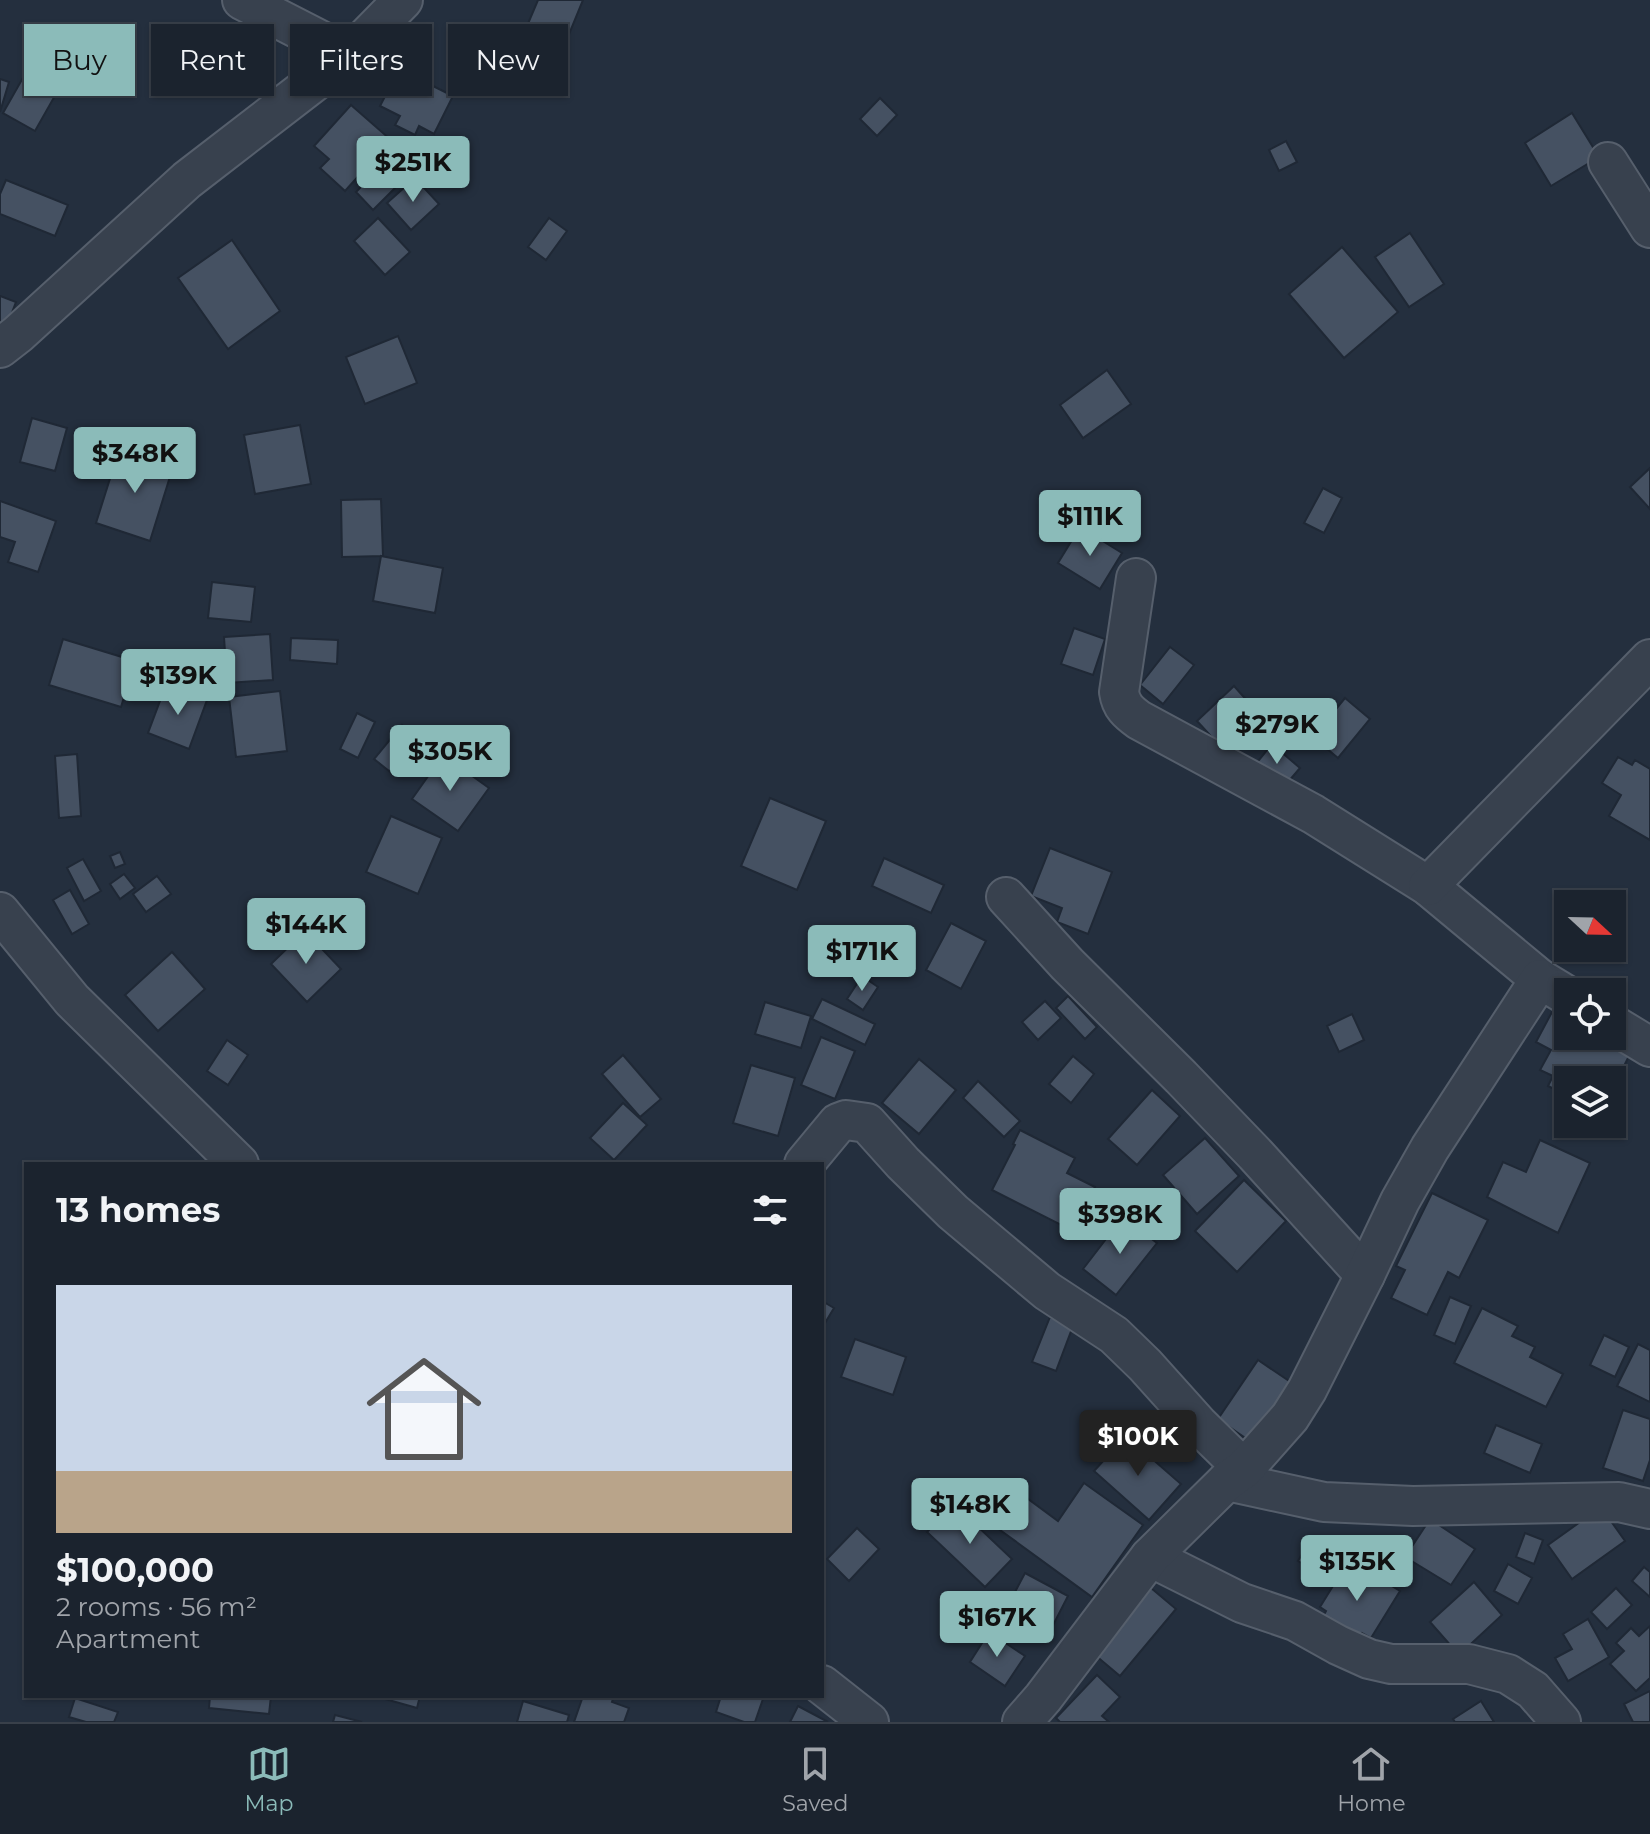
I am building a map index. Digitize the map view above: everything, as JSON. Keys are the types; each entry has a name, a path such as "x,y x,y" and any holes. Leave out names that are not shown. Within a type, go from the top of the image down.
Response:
{"street":[{"path":"242,0 290,25"},
{"path":"379,24 403,0"},
{"path":"0,348 187,180 296,96"},
{"path":"1608,162 1650,228"},
{"path":"1022,1722 1150,1557 1236,1475 1290,1417 1430,1148 1554,988 1428,886 1313,814 1139,720 1125,708 1119,692 1136,578"},
{"path":"1428,886 1650,659"},
{"path":"1006,897 1067,964 1255,1154 1365,1275"},
{"path":"0,912 72,1000 237,1162"},
{"path":"1626,1032 1650,1047"},
{"path":"806,1162 838,1123 846,1120 867,1123 953,1212 1047,1291 1114,1335 1236,1475 1324,1502 1413,1506 1619,1502 1650,1509"},
{"path":"1150,1557 1242,1603 1295,1621 1369,1659 1391,1664 1469,1664 1508,1674 1533,1690 1561,1722"},
{"path":"824,1687 869,1722"}],"building":[{"path":"538,0 583,0 568,37 568,24 528,24"},
{"path":"24,76 24,96 55,96 35,131 3,113"},
{"path":"0,79 9,82 0,112"},
{"path":"432,86 453,96 434,134 419,126 415,135 395,125 400,116 380,106 385,96 432,96"},
{"path":"880,98 897,115 877,136 860,119"},
{"path":"351,105 391,140 345,191 320,168 329,159 314,146"},
{"path":"1572,113 1599,157 1551,186 1525,143"},
{"path":"1286,141 1297,162 1279,171 1269,150"},
{"path":"396,151 414,169 373,210 356,192"},
{"path":"415,178 439,204 411,230 387,203"},
{"path":"6,180 68,205 55,236 0,214 0,194"},
{"path":"378,218 410,252 385,275 354,241"},
{"path":"549,218 567,231 546,260 528,247"},
{"path":"1410,233 1444,284 1409,307 1375,257"},
{"path":"232,240 280,311 228,349 178,278"},
{"path":"1342,247 1398,312 1344,358 1289,294"},
{"path":"0,296 16,302 6,328 0,325"},
{"path":"398,336 417,383 365,404 346,357"},
{"path":"1107,370 1131,404 1083,438 1060,405"},
{"path":"32,418 67,428 55,471 20,462"},
{"path":"300,425 311,484 255,494 244,435"},
{"path":"119,450 173,467 150,541 96,523"},
{"path":"1650,468 1650,509 1630,487"},
{"path":"1323,488 1342,498 1324,533 1304,523"},
{"path":"381,499 383,556 342,557 341,500"},
{"path":"0,501 56,521 38,572 8,562 15,542 0,537"},
{"path":"1080,527 1122,553 1100,589 1058,563"},
{"path":"381,556 443,568 435,613 373,601"},
{"path":"212,582 255,587 251,622 208,618"},
{"path":"1074,628 1105,639 1093,675 1061,664"},
{"path":"270,634 273,680 227,683 224,637"},
{"path":"291,638 338,640 337,664 290,660"},
{"path":"63,639 135,661 121,707 49,685"},
{"path":"1170,647 1194,665 1163,704 1140,685"},
{"path":"166,685 207,700 189,749 148,733"},
{"path":"1234,686 1268,724 1231,758 1197,721"},
{"path":"280,691 287,751 236,757 229,697"},
{"path":"1345,698 1370,719 1338,758 1313,737"},
{"path":"357,713 375,722 358,758 340,749"},
{"path":"402,725 421,740 394,775 374,759"},
{"path":"1272,744 1300,768 1283,788 1255,765"},
{"path":"77,754 81,816 59,818 55,756"},
{"path":"443,755 489,788 458,831 412,799"},
{"path":"1618,757 1632,765 1635,760 1650,769 1650,840 1609,816 1621,795 1602,783"},
{"path":"770,798 826,821 797,890 741,866"},
{"path":"391,816 442,838 418,894 366,872"},
{"path":"1050,848 1112,872 1088,934 1057,922 1062,908 1031,896"},
{"path":"120,852 125,864 115,868 110,856"},
{"path":"884,858 944,885 931,913 872,886"},
{"path":"83,859 101,891 84,901 67,868"},
{"path":"124,874 135,888 120,899 110,884"},
{"path":"157,876 171,894 146,912 133,894"},
{"path":"70,890 89,924 72,934 53,900"},
{"path":"951,923 986,941 961,989 926,970"},
{"path":"305,931 341,969 307,1002 271,964"},
{"path":"887,945 901,957 889,971 875,960"},
{"path":"172,952 205,989 158,1031 125,995"},
{"path":"862,976 878,987 863,1010 847,999"},
{"path":"1068,996 1097,1027 1085,1039 1056,1008"},
{"path":"822,999 875,1024 865,1045 812,1019"},
{"path":"1045,1001 1061,1018 1038,1040 1022,1022"},
{"path":"765,1002 811,1016 801,1048 755,1034"},
{"path":"1552,1012 1554,1050 1622,1050 1630,1054 1624,1066 1554,1066 1554,1089 1548,1086 1553,1076 1540,1070 1551,1050 1536,1042"},
{"path":"1352,1014 1364,1040 1339,1052 1327,1026"},
{"path":"821,1037 855,1051 835,1099 801,1085"},
{"path":"227,1040 248,1055 228,1085 207,1071"},
{"path":"623,1055 661,1099 640,1117 602,1074"},
{"path":"1073,1056 1094,1074 1071,1103 1049,1084"},
{"path":"919,1059 956,1090 919,1134 882,1103"},
{"path":"751,1065 795,1078 778,1136 733,1123"},
{"path":"978,1081 1020,1121 1004,1137 963,1098"},
{"path":"1152,1090 1180,1116 1137,1165 1108,1139"},
{"path":"623,1103 647,1125 614,1160 590,1138"},
{"path":"1020,1130 1075,1158 1067,1173 1095,1187 1073,1231 992,1190"},
{"path":"1205,1138 1239,1176 1197,1214 1163,1175"},
{"path":"1540,1140 1590,1163 1558,1233 1487,1197 1503,1162 1526,1172"},
{"path":"1244,1180 1286,1221 1237,1272 1195,1231"},
{"path":"1432,1193 1488,1220 1459,1278 1448,1272 1427,1315 1391,1298 1405,1270 1396,1266"},
{"path":"1123,1217 1157,1243 1116,1295 1083,1269"},
{"path":"1450,1297 1471,1306 1455,1344 1434,1335"},
{"path":"824,1302 834,1308 824,1325"},
{"path":"1482,1308 1518,1326 1512,1336 1535,1347 1530,1357 1563,1374 1546,1407 1454,1363"},
{"path":"1050,1317 1073,1326 1056,1371 1032,1362"},
{"path":"1604,1335 1629,1347 1615,1377 1590,1365"},
{"path":"855,1339 906,1357 893,1395 841,1377"},
{"path":"1638,1344 1650,1350 1650,1402 1617,1386"},
{"path":"1258,1360 1295,1385 1254,1444 1218,1419"},
{"path":"1623,1410 1650,1419 1650,1460 1643,1481 1603,1468"},
{"path":"1496,1425 1542,1444 1530,1473 1484,1453"},
{"path":"1126,1436 1181,1484 1149,1520 1094,1471"},
{"path":"1084,1483 1143,1525 1092,1597 1000,1530 1024,1496 1058,1521"},
{"path":"954,1504 1012,1559 985,1587 927,1532"},
{"path":"1601,1507 1625,1541 1572,1579 1548,1545"},
{"path":"1430,1519 1475,1549 1451,1585 1405,1557"},
{"path":"857,1528 879,1549 849,1581 827,1559"},
{"path":"1525,1533 1543,1540 1534,1564 1516,1557"},
{"path":"1311,1539 1337,1554 1324,1576 1298,1561"},
{"path":"1349,1560 1400,1591 1371,1638 1362,1633 1355,1645 1319,1623 1326,1611 1320,1607"},
{"path":"1508,1564 1532,1578 1518,1604 1494,1591"},
{"path":"1644,1567 1650,1572 1650,1597 1632,1581"},
{"path":"1025,1573 1068,1596 1047,1637 1003,1615"},
{"path":"1474,1582 1502,1615 1459,1655 1430,1622"},
{"path":"1151,1588 1176,1609 1120,1676 1095,1655"},
{"path":"1616,1588 1632,1605 1607,1629 1591,1612"},
{"path":"1588,1619 1609,1657 1568,1681 1555,1658 1572,1649 1563,1634"},
{"path":"1650,1626 1650,1678 1636,1691 1610,1664 1624,1651 1616,1643 1631,1628 1639,1636"},
{"path":"989,1632 1025,1656 1005,1686 970,1662"},
{"path":"1097,1675 1120,1697 1102,1716 1109,1722 1060,1722 1056,1718"},
{"path":"1650,1691 1650,1722 1633,1722 1624,1704"},
{"path":"75,1698 118,1712 114,1722 86,1722 69,1717"},
{"path":"210,1698 271,1698 269,1714 209,1708"},
{"path":"385,1698 420,1698 417,1708"},
{"path":"582,1698 613,1698 612,1702 629,1708 624,1722 574,1722"},
{"path":"720,1698 763,1698 755,1722 744,1722 716,1712"},
{"path":"523,1701 569,1715 567,1722 517,1722"},
{"path":"1481,1701 1494,1722 1455,1722 1453,1719"},
{"path":"798,1706 828,1722 790,1722"},
{"path":"335,1715 362,1722 333,1722"}]}
